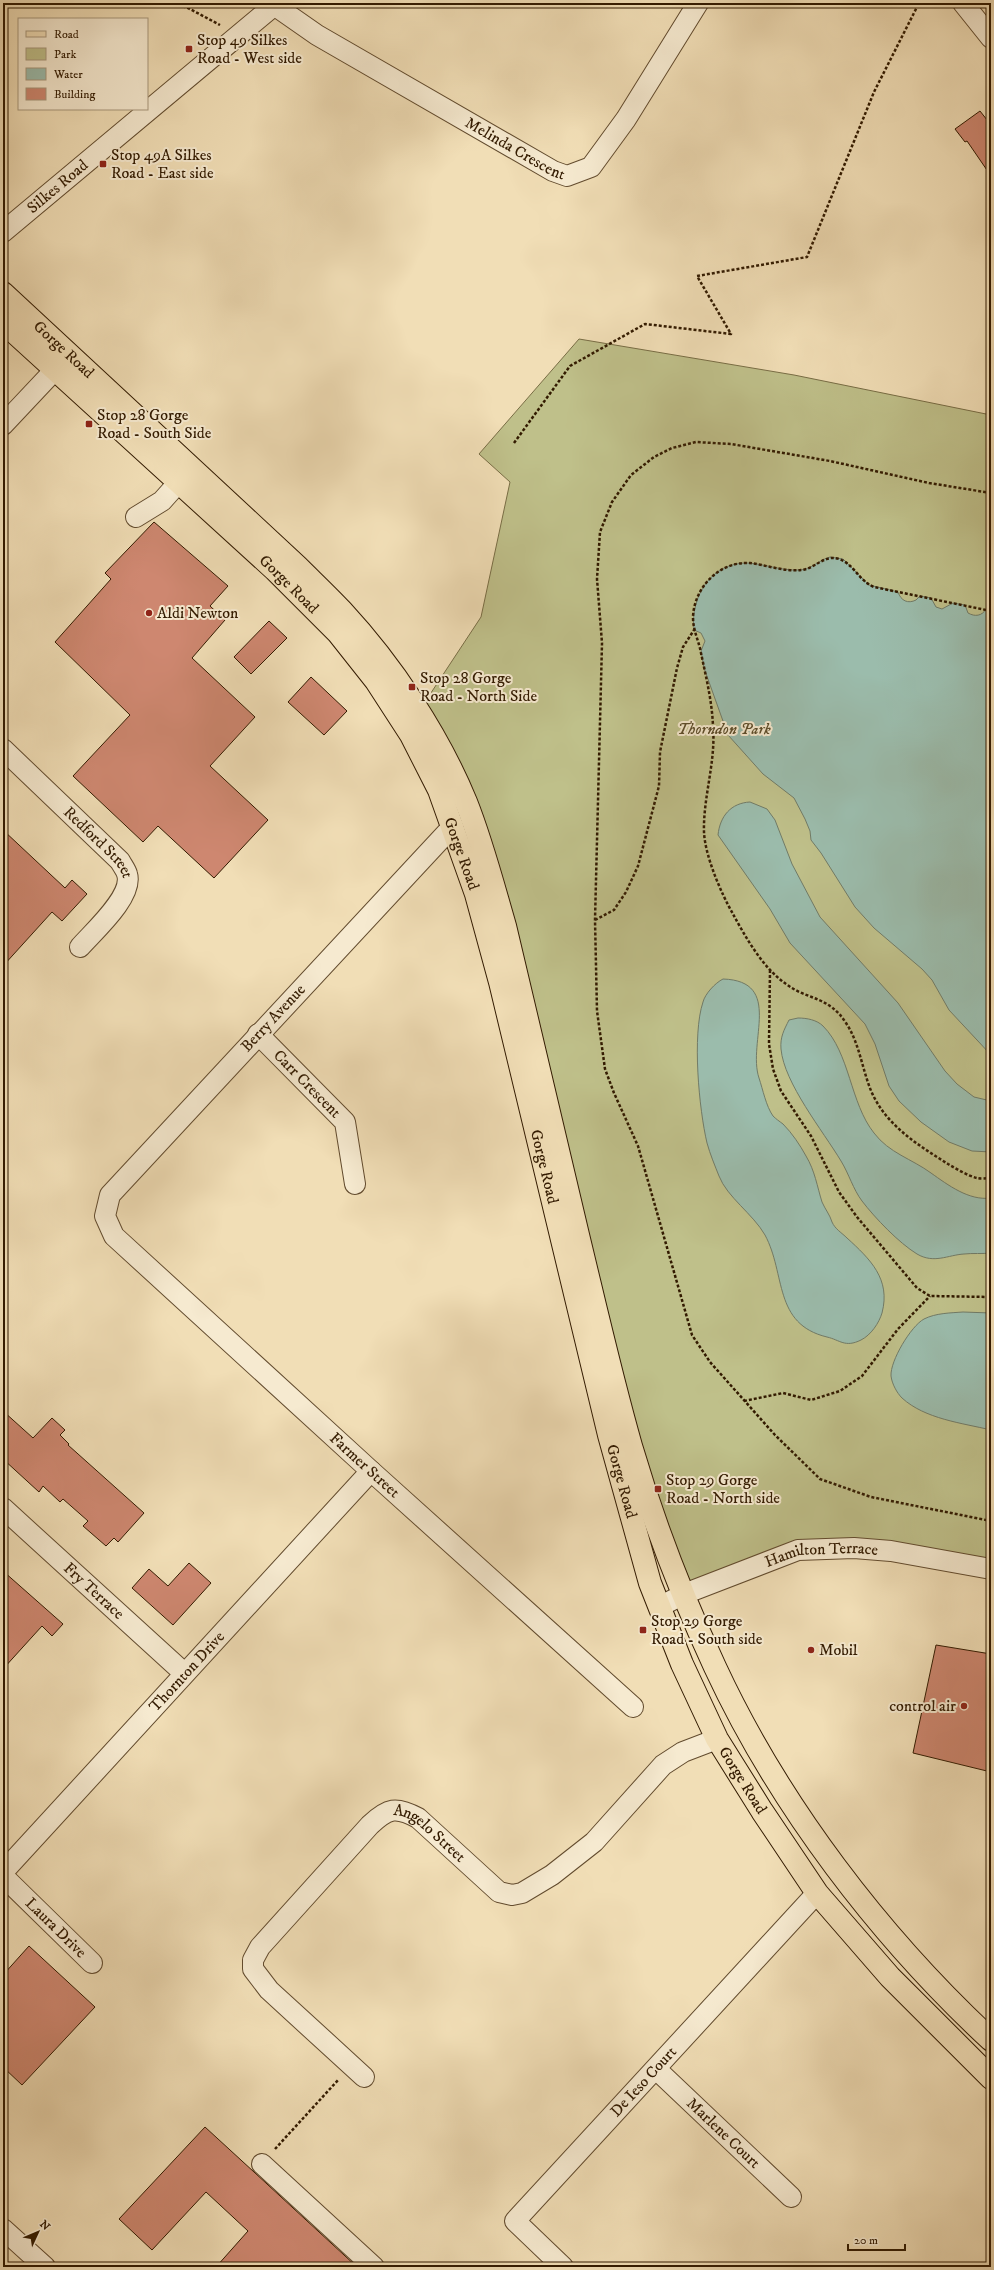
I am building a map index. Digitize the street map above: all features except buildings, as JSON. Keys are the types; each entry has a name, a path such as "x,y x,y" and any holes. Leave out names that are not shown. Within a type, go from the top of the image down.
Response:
{"main road":[{"name":"Gorge Road","path":"3,293 62,362 179,482 338,633 376,681 411,735 439,790 476,894 500,982 609,1436 636,1538 659,1607 682,1664 718,1739 762,1811 817,1892 890,1978 991,2078"},
{"name":"Gorge Road","path":"3,322 62,362 297,566 343,612 374,649 419,711 466,802 505,926 595,1306 632,1447 664,1543 684,1594 716,1668 754,1742 796,1808 837,1868 916,1965 991,2040"}],"street":[{"name":"Melinda Crescent","path":"276,4 317,35 553,171 567,176 591,168 601,155 626,119 698,3"},
{"path":"963,3 991,38"},
{"name":"Silkes Road","path":"3,232 276,4"},
{"path":"3,425 62,362"},
{"path":"136,517 162,502 179,482"},
{"name":"Redford Street","path":"3,750 115,856 128,875 126,891 112,912 80,947"},
{"name":"Berry Avenue","path":"105,1216 110,1195 258,1034 453,826"},
{"name":"Carr Crescent","path":"258,1034 345,1122 355,1184"},
{"name":"Farmer Street","path":"105,1216 114,1236 371,1471 633,1707"},
{"name":"Thornton Drive","path":"3,1872 371,1471"},
{"name":"Fry Terrace","path":"3,1508 184,1674"},
{"name":"Hamilton Terrace","path":"659,1607 684,1594 798,1550 854,1548 891,1552 991,1569"},
{"name":"Angelo Street","path":"364,2077 269,1990 253,1969 253,1960 260,1947 370,1825 382,1814 392,1810 405,1811 418,1818 499,1892 512,1895 522,1893 552,1875 594,1842 663,1766 683,1752 718,1739"},
{"name":"Laura Drive","path":"3,1876 92,1963"},
{"name":"De Ieso Court","path":"563,2267 515,2221 817,1892"},
{"name":"Marlene Court","path":"656,2069 791,2196"},
{"path":"262,2164 374,2267"},
{"path":"3,2229 45,2267"}],"path":[{"path":"173,3 188,8 238,35"},
{"path":"514,443 570,366 645,324 731,334 697,276 807,257 874,92 919,3"},
{"path":"991,494 929,483 830,460 731,444 696,442 672,448 654,457 631,475 610,508 600,532 598,556 597,579 602,643 595,920 596,1011 605,1069 638,1146 692,1335 710,1362 744,1401 820,1479 871,1497 991,1521"},
{"path":"991,611 874,587 864,582 847,562 836,558 826,558 812,567 800,570 748,563 738,564 714,575 702,588 696,601 694,630 708,680 714,727 704,833 710,859 732,913 770,970 786,985 824,1002 840,1014 851,1032 871,1091 881,1110 901,1132 955,1168 976,1178 991,1178"},
{"path":"595,920 614,910 626,892 638,866 659,786 660,752 677,668 683,647 694,630"},
{"path":"770,970 769,1044 773,1069 781,1091 807,1130 839,1192 857,1217 917,1288 930,1296 991,1297"},
{"path":"744,1401 783,1393 810,1400 840,1391 862,1376 898,1329 930,1296"},
{"path":"262,2164 342,2076"}],"green space":[{"name":"Thorndon Park","path":"579,339 794,375 991,415 991,1569 829,1548 684,1594 419,711 481,617 510,482 479,454"}],"water":[{"path":"830,557 843,559 869,585 898,592 903,600 908,602 916,600 920,596 931,598 936,607 942,609 953,603 965,605 968,613 973,615 980,614 986,609 991,610 991,1055 949,1010 932,980 922,969 874,928 855,907 821,853 811,840 810,831 794,798 763,774 728,735 704,668 701,651 705,641 701,633 694,630 694,618 696,605 700,594 714,575 723,568 735,564 748,563 793,570 803,570"},
{"path":"750,802 767,809 775,820 792,864 820,917 898,1003 945,1071 957,1084 974,1097 991,1101 991,1152 972,1151 949,1142 921,1122 899,1101 889,1086 875,1044 865,1024 790,943 770,909 718,835 724,816 737,805"},
{"path":"723,979 742,982 753,990 758,1002 759,1016 757,1063 759,1078 768,1108 773,1116 793,1135 806,1156 814,1173 822,1202 833,1224 871,1262 881,1280 884,1290 884,1301 881,1317 871,1332 861,1340 851,1343 843,1343 810,1330 797,1321 789,1309 784,1296 776,1266 765,1235 760,1227 723,1184 711,1156 701,1111 697,1052 698,1033 704,999 711,989"},
{"path":"798,1018 818,1022 832,1037 845,1064 854,1093 866,1121 880,1140 894,1151 924,1168 959,1191 975,1197 991,1198 991,1253 964,1254 935,1259 923,1257 895,1237 867,1208 856,1192 841,1161 805,1106 789,1077 781,1049 781,1041 789,1020"},
{"path":"963,1312 991,1313 991,1430 933,1416 922,1411 911,1405 898,1394 891,1376 894,1362 902,1344 919,1323 924,1319 933,1316"}],"place":[{"name":"Stop 49 Silkes Road - West side","path":"189,49"},
{"name":"Stop 49A Silkes Road - East side","path":"103,164"},
{"name":"Stop 28 Gorge Road - South Side","path":"89,424"},
{"name":"Aldi Newton","path":"149,613"},
{"name":"Stop 28 Gorge Road - North Side","path":"412,687"},
{"name":"Stop 29 Gorge Road - North side","path":"658,1489"},
{"name":"Stop 29 Gorge Road - South side","path":"643,1630"},
{"name":"Mobil","path":"811,1650"},
{"name":"control air","path":"964,1706"}]}
